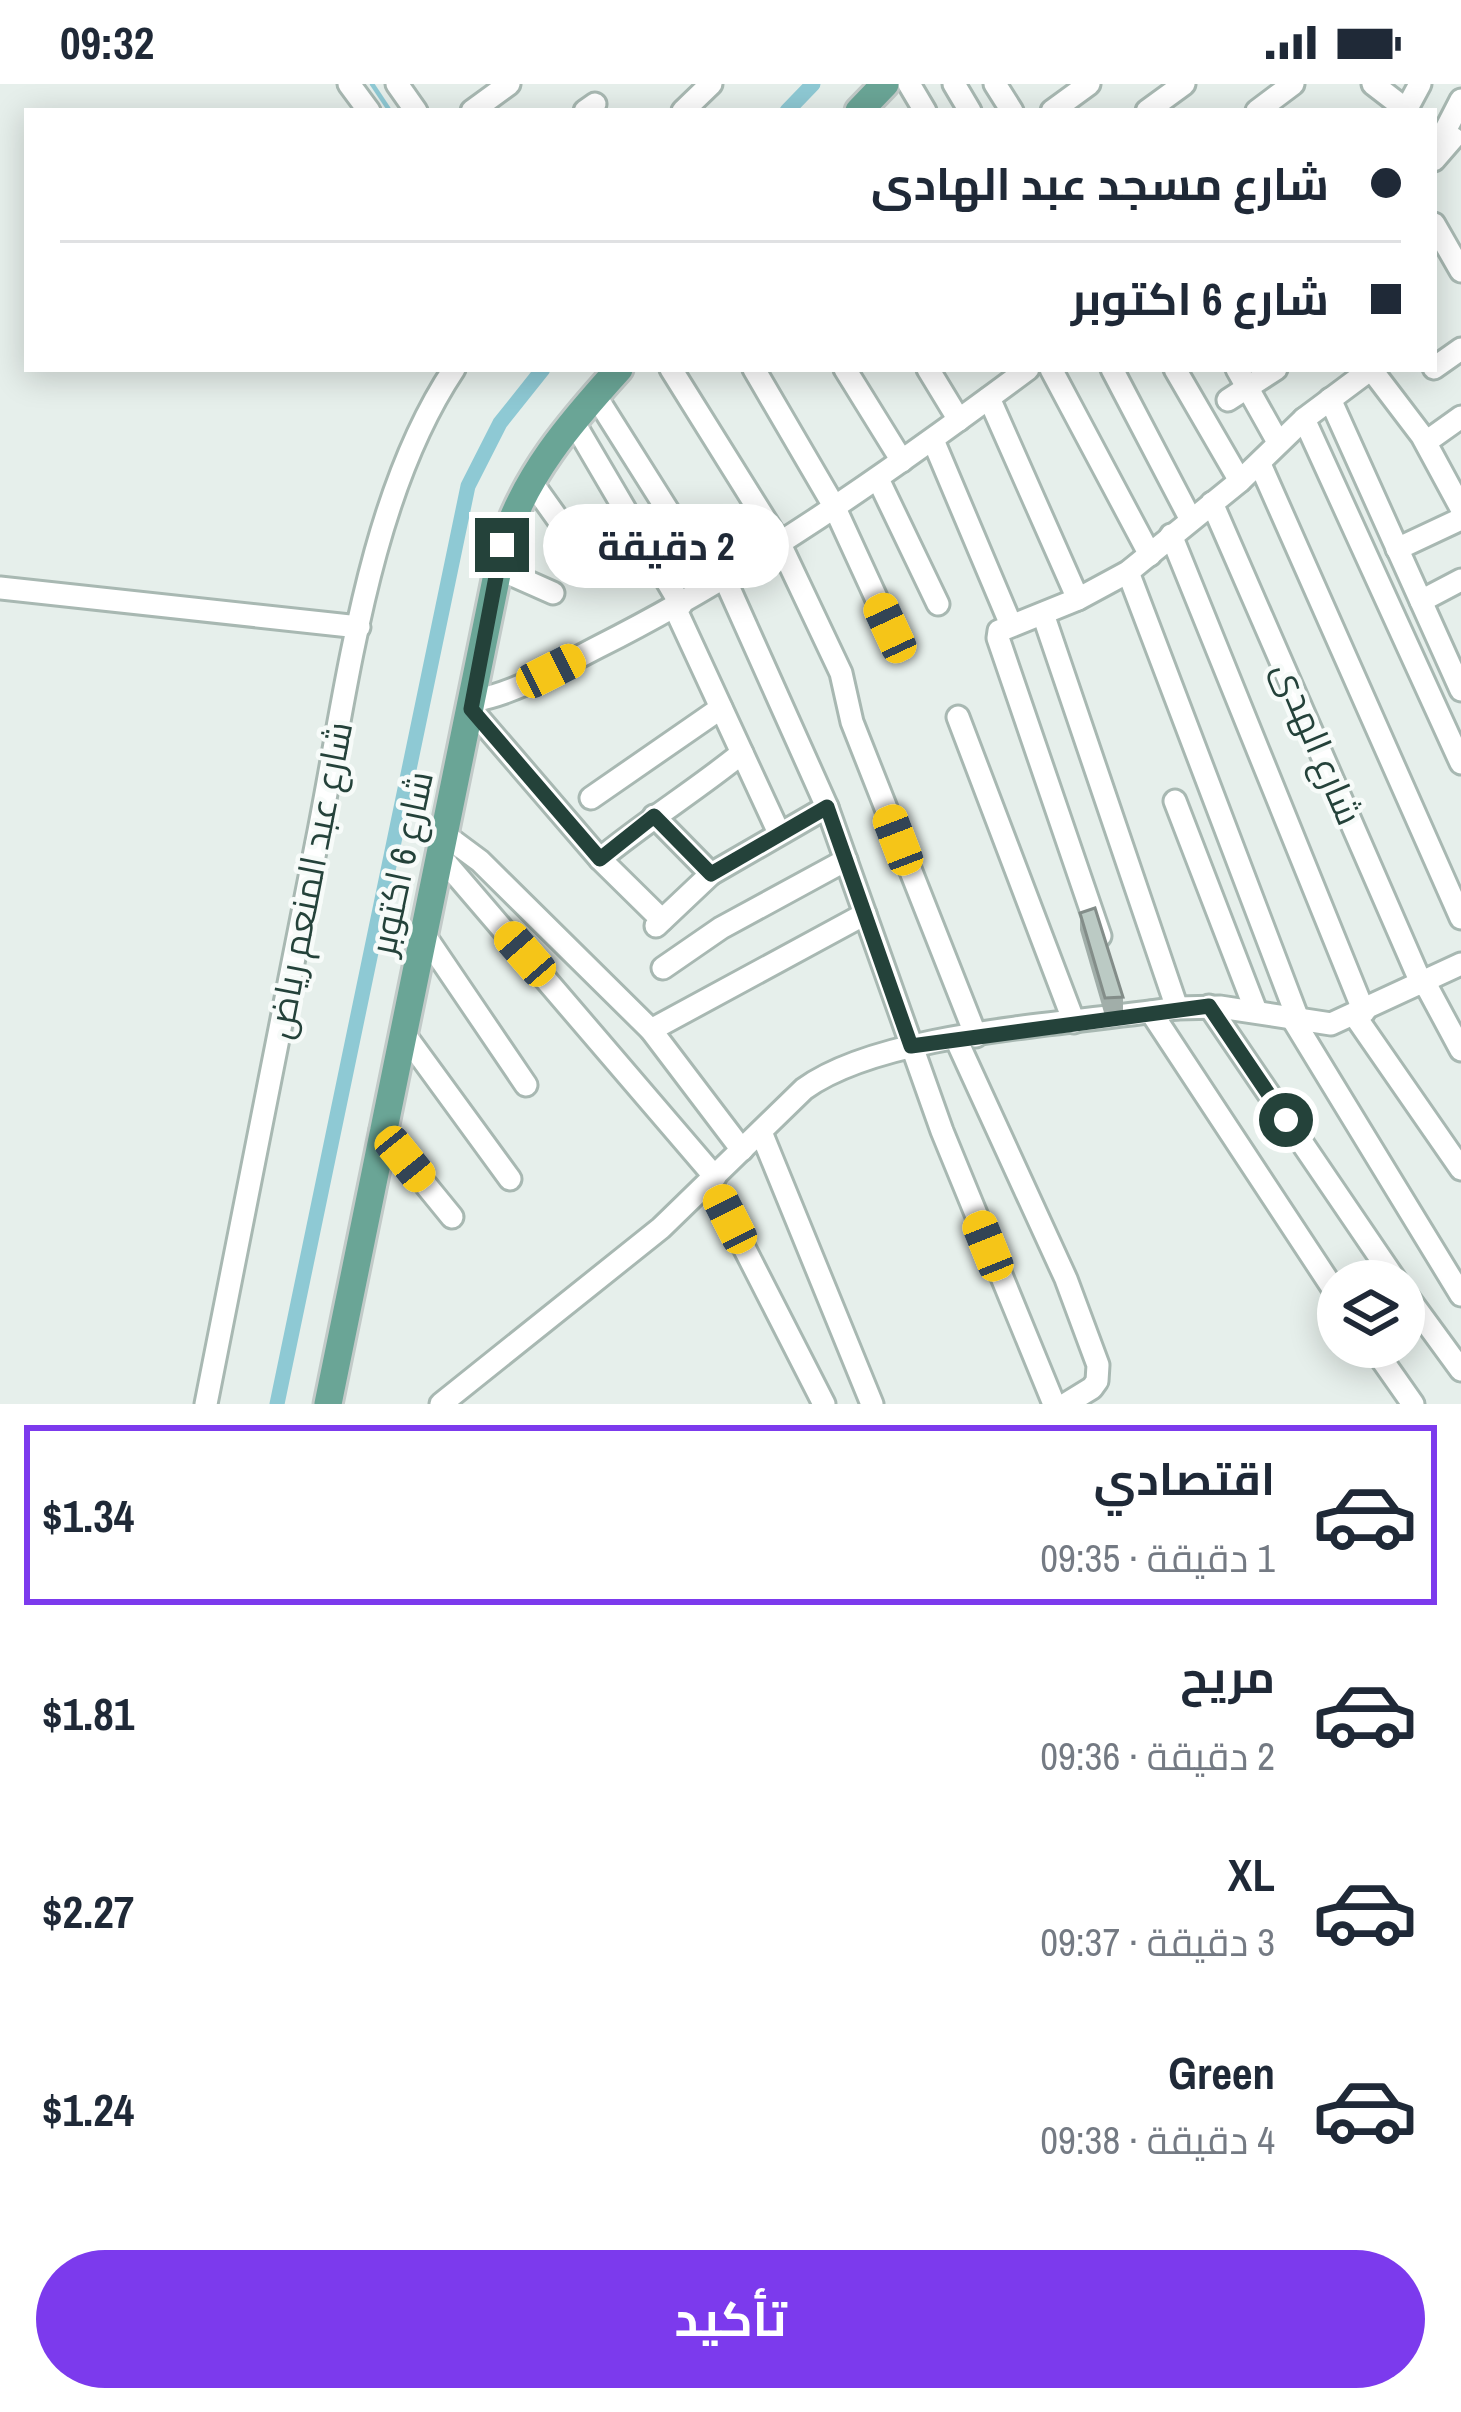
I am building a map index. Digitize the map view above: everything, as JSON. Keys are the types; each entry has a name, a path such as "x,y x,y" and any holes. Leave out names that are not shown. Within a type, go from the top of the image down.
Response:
{"main road":[{"path":"862,108 884,84"},
{"name":"شارع 6 اكتوبر","path":"328,1404 497,568 510,523 530,480 616,372"}],"street":[{"path":"476,108 509,84"},
{"path":"686,108 711,84"},
{"path":"1056,108 1089,84"},
{"path":"1151,108 1184,84"},
{"path":"1261,108 1293,84"},
{"path":"1373,84 1396,108 1420,84"},
{"path":"1448,136 1461,100"},
{"path":"1437,232 1449,265"},
{"name":"شارع عبد المنعم رياض","path":"206,1404 359,627 399,479 420,428 452,372"},
{"path":"673,372 779,542 841,674 852,722 966,1037 1098,1365 1092,1388 1057,1403 911,1046 827,807 724,577"},
{"path":"756,372 834,506 890,628"},
{"path":"847,372 902,461"},
{"path":"930,372 959,420"},
{"path":"1053,372 1150,555"},
{"path":"1114,372 1191,520"},
{"path":"1177,372 1240,482"},
{"path":"1269,372 1237,385 1278,442"},
{"path":"1005,631 1128,572 1240,482 1304,418 1367,372"},
{"path":"1373,372 1426,442 1461,508"},
{"path":"827,807 711,874 657,924 471,705 509,692 678,607 933,440 1013,374"},
{"path":"595,395 699,560"},
{"path":"989,398 1078,599"},
{"path":"1330,399 1461,690"},
{"path":"1426,442 1461,417"},
{"path":"1304,418 1461,763"},
{"path":"573,421 678,607 779,833"},
{"path":"933,440 1005,631 1105,949"},
{"path":"1260,464 1461,918"},
{"path":"878,478 938,604"},
{"path":"530,480 572,539"},
{"name":"شارع الهدى","path":"1212,503 1423,984 1461,1050"},
{"path":"1397,549 1461,519"},
{"path":"1171,535 1359,1014 1461,1169"},
{"path":"497,568 553,593"},
{"path":"1128,572 1295,1019 1461,1295"},
{"path":"1421,601 1461,580"},
{"path":"0,588 359,627"},
{"path":"1043,614 1177,1008"},
{"path":"591,798 721,708"},
{"path":"958,717 1075,1022"},
{"path":"600,859 742,753"},
{"path":"1174,801 1256,1011"},
{"path":"654,816 711,874"},
{"path":"442,845 480,861 651,1030 742,1150"},
{"path":"442,845 712,1179 824,1404"},
{"path":"663,968 721,928 846,860"},
{"path":"651,1030 866,914"},
{"path":"423,933 526,1085"},
{"path":"440,1404 661,1228 810,1084 911,1046 1177,1008 1209,1006 1331,1024 1461,964"},
{"path":"1120,993 1127,1015"},
{"path":"1209,1006 1382,1260"},
{"path":"1151,1012 1317,1264"},
{"path":"402,1030 510,1179"},
{"path":"381,1130 452,1217"},
{"path":"761,1132 872,1404"},
{"path":"1425,1321 1461,1370"},
{"path":"1388,1368 1413,1404"}],"building":[{"path":"1095,908 1123,997 1105,998 1080,913"}],"waterway":[{"path":"372,84 388,108"},
{"path":"790,108 813,84"},
{"path":"277,1404 468,486 500,423 541,372"}],"route":[{"path":"502,545 471,709 600,859 654,816 711,874 827,807 911,1046 1209,1006 1286,1120"}]}
